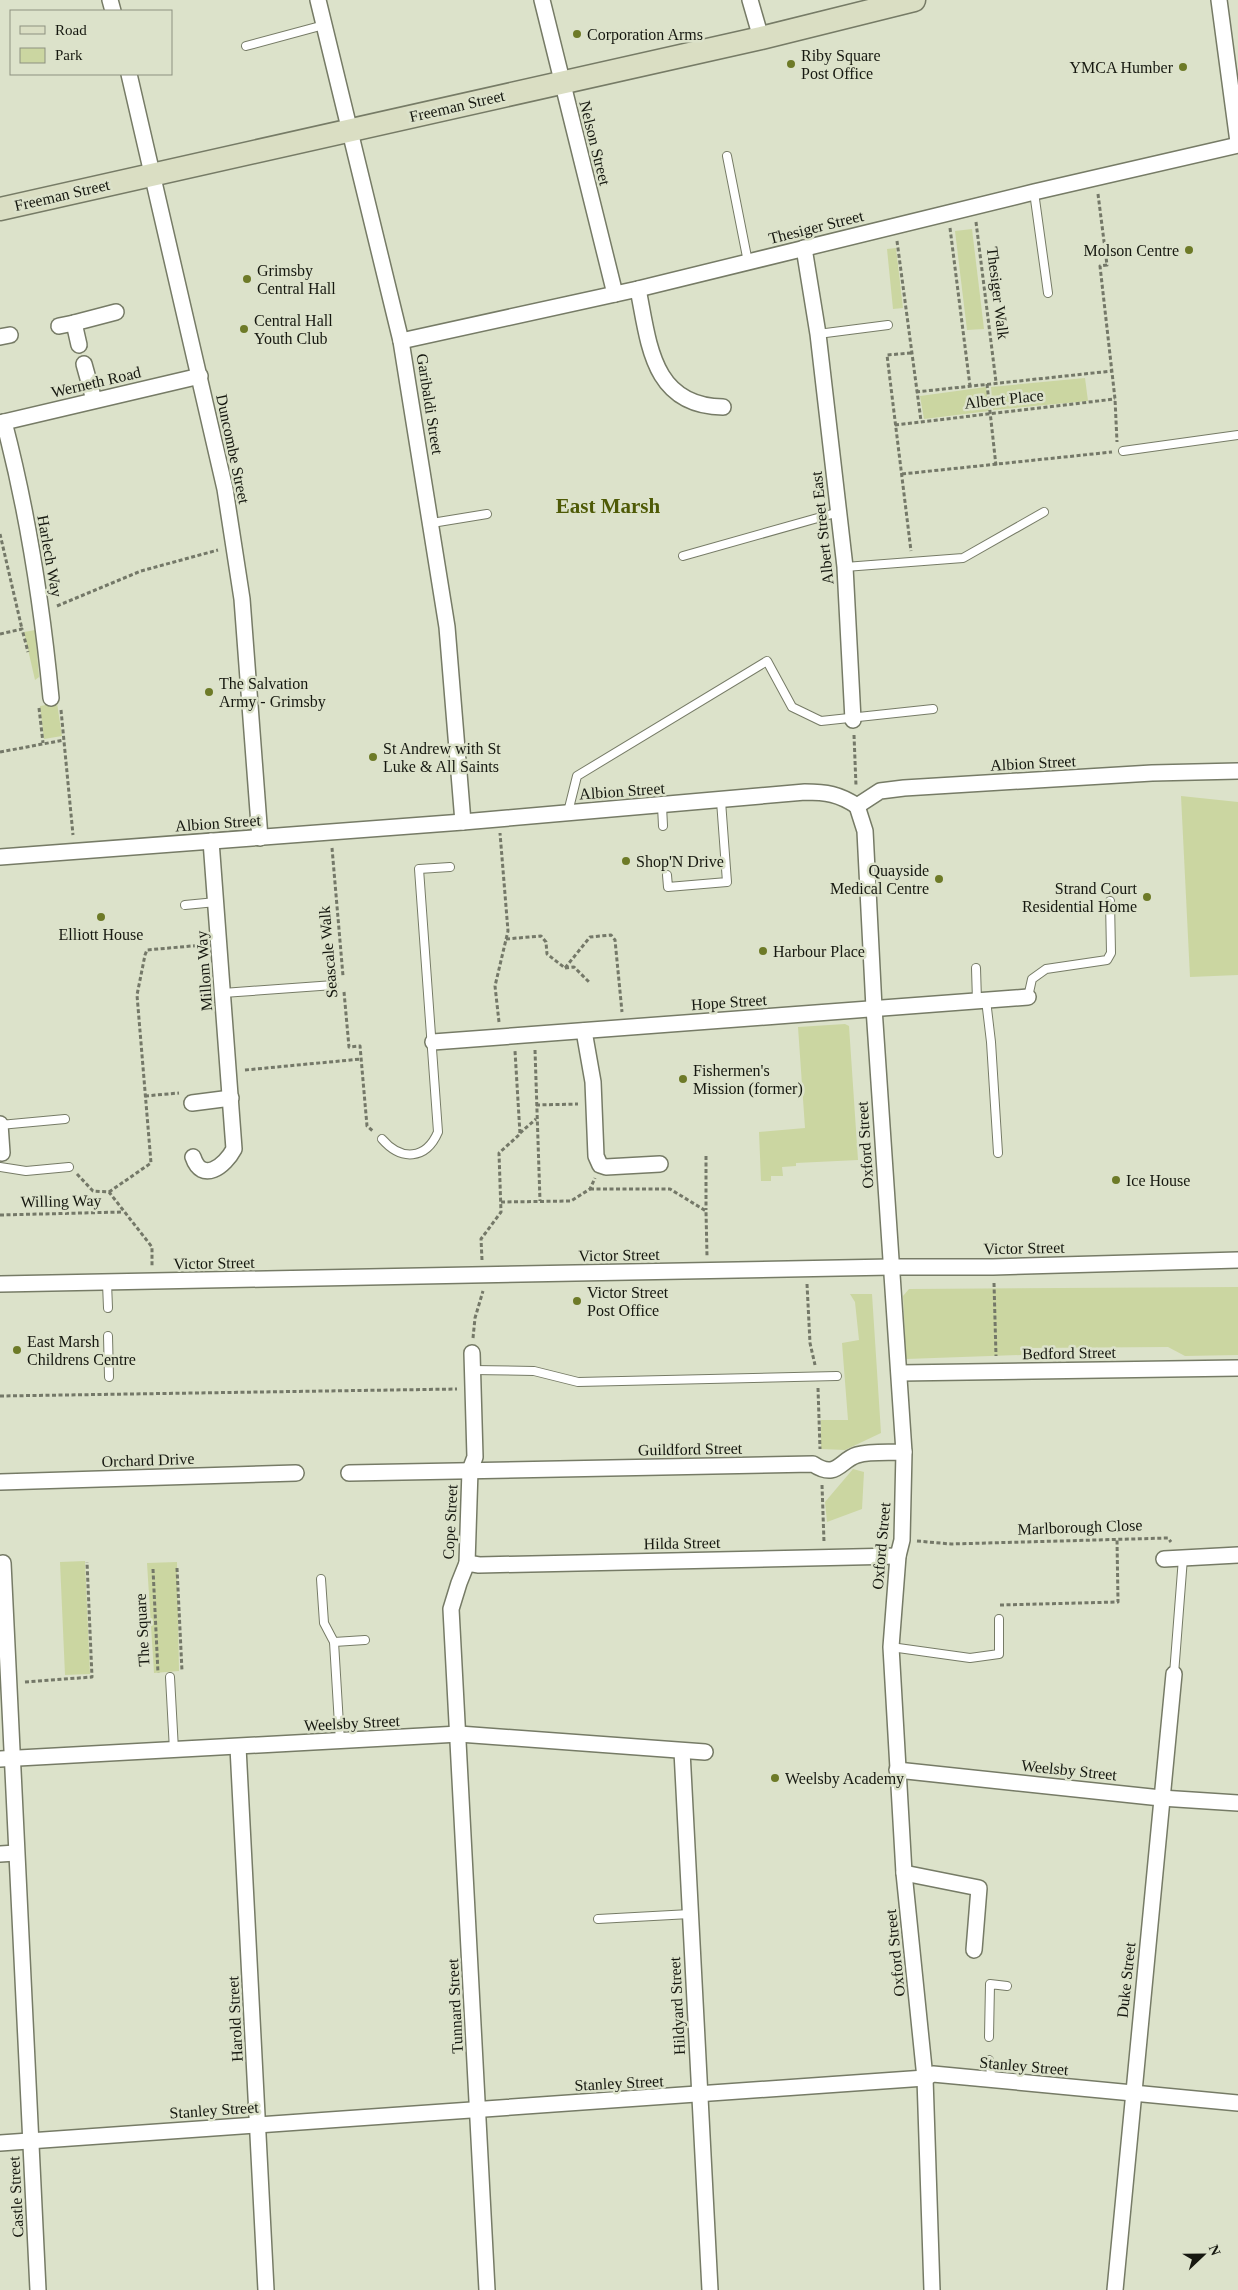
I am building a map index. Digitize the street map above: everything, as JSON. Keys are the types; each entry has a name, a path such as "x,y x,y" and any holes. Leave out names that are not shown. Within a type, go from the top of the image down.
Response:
{"main road":[{"name":"Freeman Street","path":"0,209 761,38 914,0"}],"street":[{"name":"Garibaldi Street","path":"318,0 402,341 432,523 453,682 463,822"},
{"name":"Nelson Street","path":"542,0 615,294"},
{"path":"750,0 761,38"},
{"path":"1218,0 1238,144"},
{"name":"Duncombe Street","path":"129,75 225,489 242,599 260,838"},
{"name":"Thesiger Street","path":"402,341 638,289 1238,144"},
{"name":"Albert Street East","path":"804,248 818,334 845,567 853,720"},
{"path":"638,289 651,354 665,382 690,401 707,406 723,406"},
{"path":"80,345 66,324 116,312"},
{"path":"84,364 94,400"},
{"name":"Werneth Road","path":"2,422 200,376"},
{"name":"Harlech Way","path":"2,422 20,484 42,611 51,698"},
{"name":"Albion Street","path":"0,857 662,806 805,792 831,792 844,797 856,806 880,791 904,788 1152,773 1238,771"},
{"name":"Oxford Street","path":"856,806 865,831 874,1008 900,1373 904,1452 902,1540 898,1556 891,1647 904,1873 924,2078 932,2290"},
{"name":"Millom Way","path":"193,1157 196,1165 208,1170 216,1169 228,1160 234,1150 212,841"},
{"name":"Hope Street","path":"432,1042 1028,997"},
{"path":"584,1031 593,1082 596,1156 600,1165 606,1167 660,1164"},
{"path":"192,1103 231,1098"},
{"path":"0,1125 2,1163"},
{"name":"Victor Street","path":"0,1284 891,1267 993,1267 1238,1260"},
{"name":"Cope Street","path":"458,1727 451,1609 459,1583 468,1563 470,1470 475,1457 472,1353"},
{"name":"Bedford Street","path":"900,1373 1238,1368"},
{"name":"Guildford Street","path":"470,1470 813,1464 822,1470 840,1468 856,1455 904,1452"},
{"path":"349,1473 470,1470"},
{"name":"Orchard Drive","path":"0,1482 296,1473"},
{"path":"1164,1558 1238,1555"},
{"name":"Hilda Street","path":"468,1563 478,1565 898,1556"},
{"name":"Castle Street","path":"3,1562 9,1683 6,1759 16,1853 38,2290"},
{"name":"Duke Street","path":"1116,2290 1136,2094 1133,2086 1174,1674"},
{"name":"Weelsby Street","path":"6,1759 340,1741 458,1727 705,1752"},
{"name":"Tunnard Street","path":"458,1727 487,2290"},
{"name":"Harold Street","path":"238,1746 266,2290"},
{"name":"Hildyard Street","path":"682,1751 710,2290"},
{"name":"Weelsby Street","path":"897,1770 1162,1798 1238,1803"},
{"path":"0,1854 16,1853"},
{"path":"904,1873 979,1888 974,1950"},
{"name":"Stanley Street","path":"0,2143 700,2095 924,2078 934,2074 1238,2103"}],"lane":[{"path":"246,46 324,25"},
{"path":"727,156 748,262"},
{"path":"1034,192 1048,293"},
{"path":"818,334 888,325"},
{"path":"1120,451 1238,435"},
{"path":"684,556 838,512"},
{"path":"845,567 963,558 1044,512"},
{"path":"432,523 487,514"},
{"path":"568,812 577,776 767,661 792,707 821,721 853,720 933,709"},
{"path":"667,875 668,887 727,882 721,801"},
{"path":"662,806 663,826"},
{"path":"382,1139 398,1152 408,1155 418,1154 434,1142 438,1132 439,1122 419,869 450,867"},
{"path":"1028,997 1032,979 1046,969 1107,960 1111,953 1110,901"},
{"path":"185,905 216,902"},
{"path":"976,968 981,1000 992,1042 998,1153"},
{"path":"223,993 334,985"},
{"path":"0,1125 65,1120"},
{"path":"2,1163 26,1171 69,1167"},
{"path":"107,1283 108,1308"},
{"path":"108,1336 109,1377"},
{"path":"472,1370 534,1372 578,1382 837,1376"},
{"path":"1174,1674 1183,1558"},
{"path":"321,1579 324,1623 334,1642 340,1741"},
{"path":"891,1647 970,1658 999,1654 999,1619"},
{"path":"334,1642 365,1640"},
{"name":"The Square","path":"170,1677 174,1750"},
{"path":"598,1919 690,1914"},
{"path":"989,2036 990,1984 1007,1986"},
{"path":"989,2060 992,2081"}],"path":[{"path":"902,474 996,466 1120,451 1116,400 1100,266 1107,265 1096,178"},
{"name":"Thesiger Walk","path":"974,207 996,382"},
{"path":"948,213 970,386"},
{"path":"896,226 921,422"},
{"path":"911,352 887,355 913,562"},
{"name":"Albert Place","path":"916,392 1112,371"},
{"path":"987,384 996,466"},
{"name":"Albert Place","path":"895,425 1116,400"},
{"path":"0,534 29,656"},
{"path":"42,611 141,571 184,558 234,547"},
{"path":"0,634 22,629"},
{"path":"853,720 856,806"},
{"path":"0,752 64,740 74,851"},
{"path":"499,818 508,931 495,986 507,1036 520,1134"},
{"name":"Seascale Walk","path":"331,832 349,1048 360,1046 361,1059"},
{"path":"565,968 590,937 611,935 615,940 623,1028"},
{"path":"506,939 541,936 546,942 547,954 565,968 574,967 589,982"},
{"path":"69,1167 93,1191 110,1192 151,1163 136,995 145,955 147,950 220,944"},
{"path":"534,1034 540,1201"},
{"path":"229,1072 361,1059 367,1126 382,1139"},
{"path":"145,1096 191,1092 192,1103"},
{"path":"536,1105 594,1104"},
{"path":"472,1353 475,1318 483,1289 481,1239 501,1212 499,1153 537,1119"},
{"path":"706,1156 707,1271"},
{"path":"590,1189 600,1165"},
{"path":"501,1202 571,1201 590,1189 670,1189 706,1211"},
{"path":"110,1192 123,1212 152,1247 152,1281"},
{"name":"Willing Way","path":"0,1215 123,1212"},
{"path":"993,1267 997,1372"},
{"path":"806,1269 810,1343 817,1377"},
{"path":"0,1396 472,1389"},
{"name":"Marlborough Close","path":"902,1540 951,1544 1168,1538 1183,1558"},
{"path":"999,1619 999,1605 1118,1602 1117,1539"},
{"path":"9,1683 92,1678 87,1562"},
{"name":"The Square","path":"153,1569 158,1678 182,1676 177,1568"}],"green space":[{"path":"972,229 984,329 967,330 955,231"},
{"path":"896,248 903,308 893,309 887,249"},
{"path":"1085,378 1088,401 993,410 991,387"},
{"path":"986,387 989,411 924,419 920,396"},
{"path":"35,630 39,677 35,680 24,632"},
{"path":"57,703 62,736 44,739 40,706"},
{"path":"1181,796 1238,802 1238,975 1190,977"},
{"path":"845,1024 849,1026 858,1160 796,1163 796,1166 782,1167 783,1176 771,1176 771,1181 761,1181 759,1132 805,1128 798,1027"},
{"path":"1238,1287 1238,1355 1185,1356 1168,1347 1028,1348 1021,1355 906,1359 903,1296 909,1289"},
{"path":"850,1294 872,1294 881,1433 845,1450 821,1449 821,1420 848,1420 842,1343 859,1340 855,1302"},
{"path":"853,1469 864,1472 862,1509 827,1522 825,1502"},
{"path":"85,1561 90,1674 65,1675 60,1562"},
{"path":"177,1562 179,1671 154,1673 147,1563"}],"place":[{"name":"Corporation Arms","path":"577,34"},
{"name":"Riby Square Post Office","path":"791,64"},
{"name":"YMCA Humber","path":"1183,67"},
{"name":"Molson Centre","path":"1189,250"},
{"name":"Grimsby Central Hall","path":"247,279"},
{"name":"Central Hall Youth Club","path":"244,329"},
{"name":"The Salvation Army - Grimsby","path":"209,692"},
{"name":"St Andrew with St Luke & All Saints","path":"373,757"},
{"name":"Shop'N Drive","path":"626,861"},
{"name":"Quayside Medical Centre","path":"939,879"},
{"name":"Strand Court Residential Home","path":"1147,897"},
{"name":"Elliott House","path":"101,917"},
{"name":"Harbour Place","path":"763,951"},
{"name":"Fishermen's Mission (former)","path":"683,1079"},
{"name":"Ice House","path":"1116,1180"},
{"name":"Victor Street Post Office","path":"577,1301"},
{"name":"East Marsh Childrens Centre","path":"17,1350"},
{"name":"Weelsby Academy","path":"775,1778"}],"district":[{"name":"East Marsh","path":"608,506"}]}
